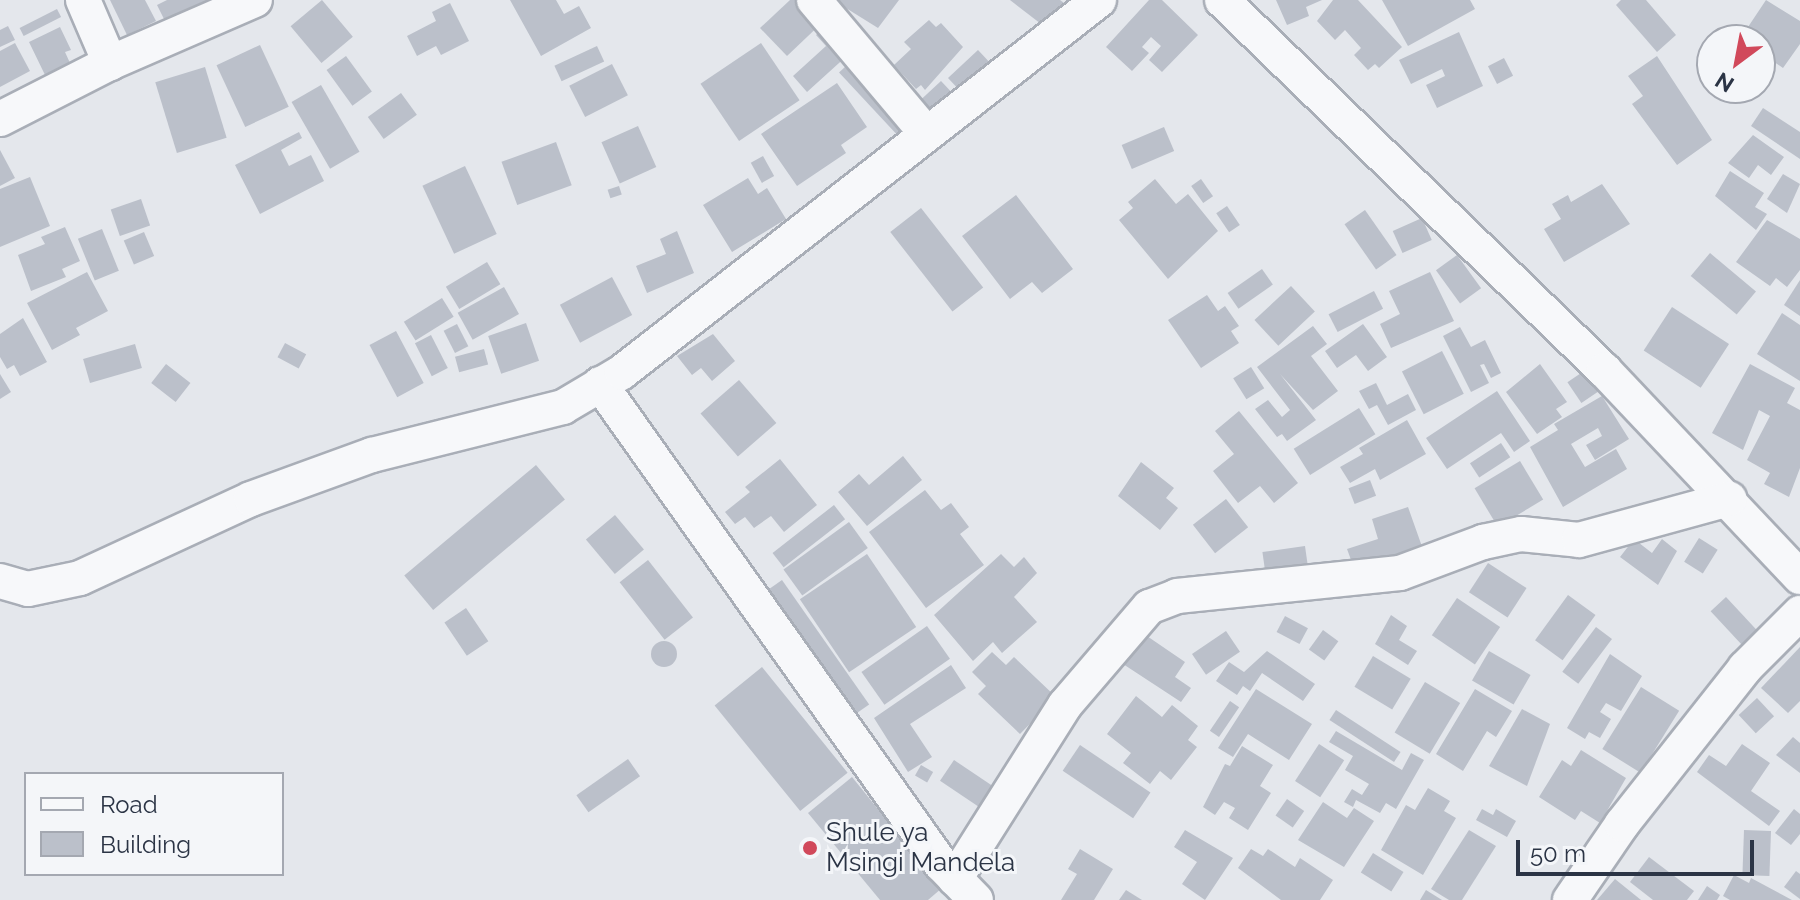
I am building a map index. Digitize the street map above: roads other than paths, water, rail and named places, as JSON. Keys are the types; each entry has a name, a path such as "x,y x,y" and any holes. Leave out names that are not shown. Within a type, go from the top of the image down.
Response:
{"street":[{"path":"83,0 110,63"},
{"path":"0,119 110,63 255,0"},
{"path":"814,0 927,134"},
{"path":"0,581 28,589 80,578 251,499 372,455 563,407 600,384 1099,0"},
{"path":"1222,0 1604,370 1800,577"},
{"path":"600,384 966,889 1065,705 1149,607 1177,596 1400,573 1483,542 1521,534 1579,540 1729,499"},
{"path":"1570,900 1622,824 1745,668 1800,613"}],"place":[{"name":"Shule ya Msingi Mandela","path":"810,848"}]}
